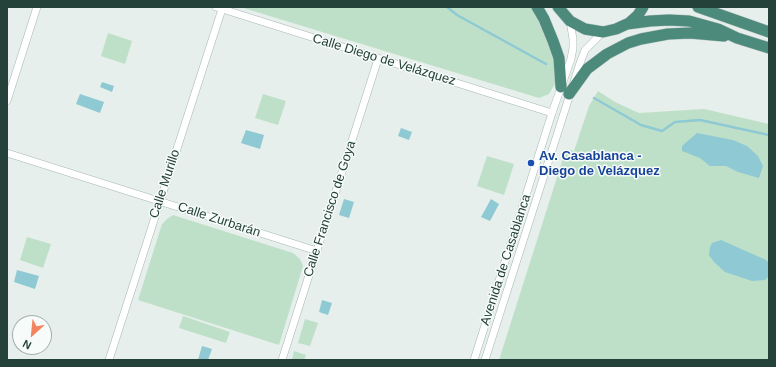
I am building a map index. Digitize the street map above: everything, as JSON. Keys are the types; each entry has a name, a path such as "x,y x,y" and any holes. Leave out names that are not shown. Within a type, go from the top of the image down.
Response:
{"highway":[{"path":"537,7 544,19 559,58 565,90"},
{"path":"558,7 570,21 585,29 603,32 616,30 627,24 638,15 643,7"},
{"path":"698,7 769,32"},
{"path":"627,24 650,20 689,21 718,29 738,38 769,48"},
{"path":"565,90 607,54 628,43 641,39 668,34 690,33 738,38"}],"street":[{"path":"7,101 37,7"},
{"name":"Calle Diego de Velázquez","path":"219,8 552,113"},
{"name":"Calle Murillo","path":"109,360 160,202 219,8"},
{"name":"Avenida de Casablanca","path":"485,360 565,90 573,48 570,21"},
{"name":"Avenida de Casablanca","path":"474,360 552,113 585,50 603,32"},
{"name":"Calle Francisco de Goya","path":"282,360 378,59"},
{"name":"Calle Zurbarán","path":"7,153 317,251"}],"green space":[{"path":"240,7 532,7 554,55 556,82 549,94 539,98"},
{"path":"108,33 132,41 125,64 101,56"},
{"path":"598,91 615,102 639,113 704,109 769,124 769,360 499,360 566,149 574,151 589,106"},
{"path":"263,94 286,101 278,125 255,118"},
{"path":"487,156 514,164 504,195 477,186"},
{"path":"173,215 293,253 300,259 303,266 279,345 138,300 162,224"},
{"path":"27,237 51,244 43,268 20,260"},
{"path":"183,316 230,332 226,343 179,328"},
{"path":"305,319 318,323 310,346 298,343"},
{"path":"294,351 306,355 304,360 292,360"}],"water":[{"path":"102,82 114,86 112,92 100,87"},
{"path":"80,94 104,102 100,113 76,104"},
{"path":"401,128 412,132 409,140 398,136"},
{"path":"246,130 264,135 260,149 241,143"},
{"path":"697,133 733,140 747,146 758,156 763,166 759,178 738,172 726,166 710,166 700,158 682,151 682,146"},
{"path":"344,199 354,202 349,218 339,215"},
{"path":"491,199 499,204 490,221 481,217"},
{"path":"721,240 766,260 769,263 768,277 765,280 752,281 725,272 709,255 712,243"},
{"path":"17,270 39,276 35,289 14,282"},
{"path":"322,300 332,303 328,315 319,312"},
{"path":"202,346 212,349 208,360 198,360"}],"waterway":[{"path":"447,7 457,15 546,64"},
{"path":"594,98 641,125 662,131 675,122 700,120 769,135"}],"place":[{"name":"Av. Casablanca - Diego de Velázquez","path":"531,163"}]}
